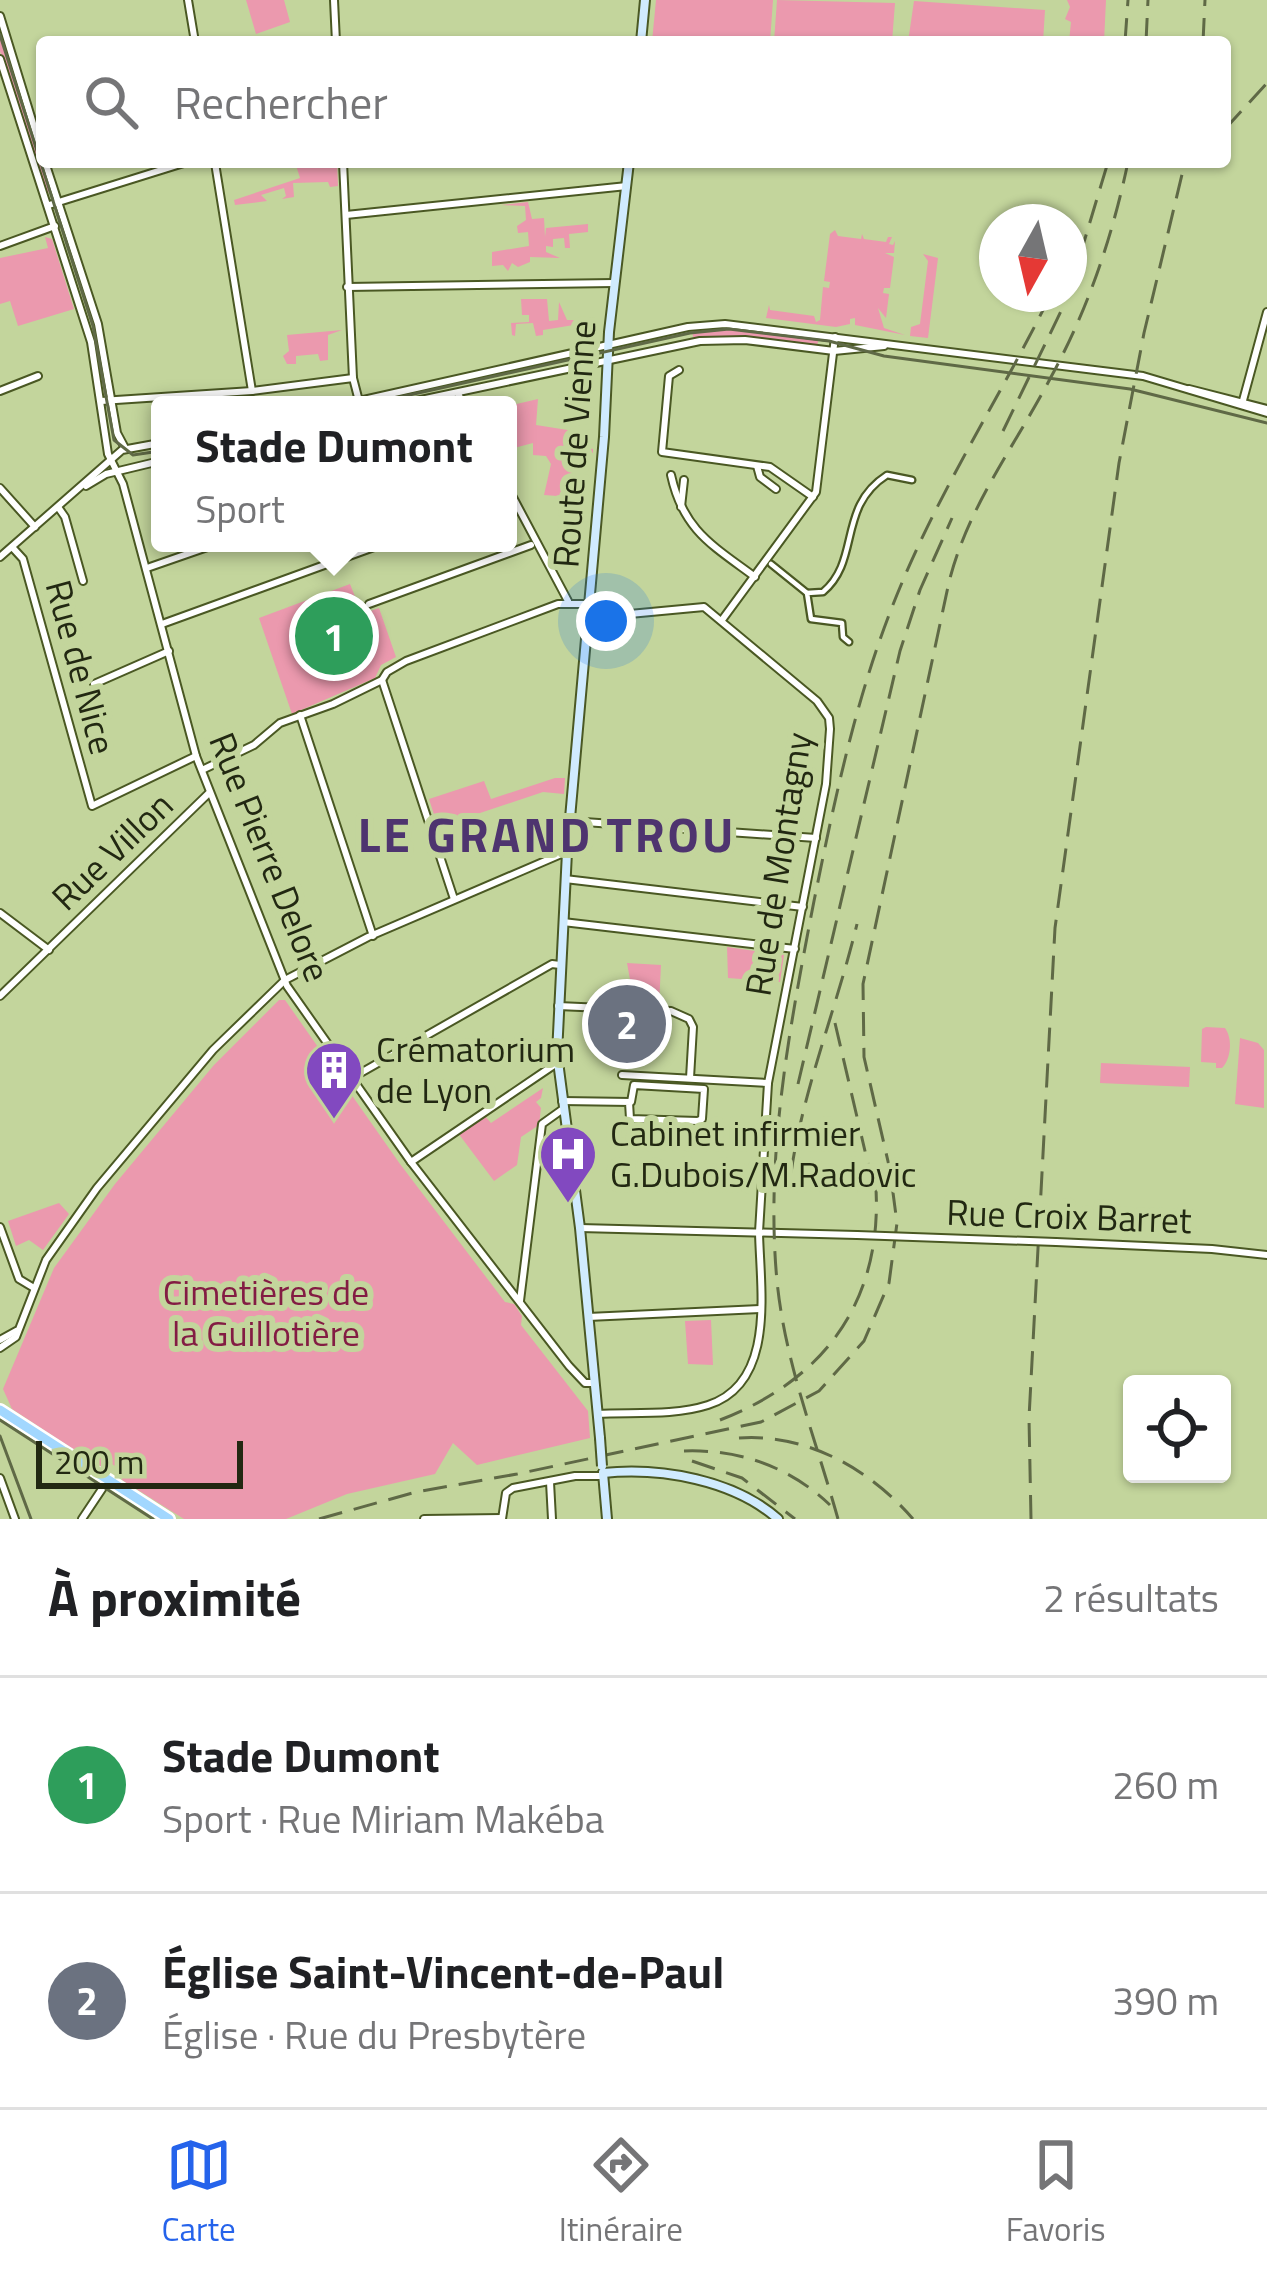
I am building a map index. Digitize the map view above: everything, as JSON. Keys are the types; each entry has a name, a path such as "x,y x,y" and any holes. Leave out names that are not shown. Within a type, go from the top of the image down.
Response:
{"main road":[{"path":"642,36 645,0"},
{"name":"Route de Vienne","path":"607,1519 580,1228 557,1063 567,852 614,284 628,168"},
{"path":"0,1410 169,1519"},
{"path":"603,1472 715,1482 739,1491 778,1519"}],"street":[{"path":"188,0 194,36"},
{"path":"334,0 336,36"},
{"path":"0,16 36,133"},
{"path":"0,58 36,166"},
{"path":"37,168 91,342 110,459 119,471"},
{"path":"47,168 98,324 117,433 125,448 119,471"},
{"path":"49,205 168,168"},
{"path":"215,168 252,391"},
{"path":"343,168 352,378 357,396"},
{"path":"346,215 627,186"},
{"path":"0,246 67,223"},
{"path":"347,287 614,284"},
{"path":"1242,404 1267,312"},
{"path":"386,396 714,324 835,335 1143,376 1267,411"},
{"path":"722,620 813,497 819,480 835,335"},
{"path":"443,396 718,340 834,351 912,347"},
{"path":"679,370 669,376 662,452 777,470 813,497"},
{"path":"0,391 38,376"},
{"path":"175,396 352,378"},
{"path":"101,401 151,398"},
{"path":"0,556 110,459 125,448 151,444"},
{"path":"72,494 119,471 151,462"},
{"path":"755,466 760,477 776,489"},
{"name":"Rue Pierre Delore","path":"119,471 208,793 285,980 411,1162 569,1366 585,1383 594,1383"},
{"path":"671,475 681,511 694,531 755,577"},
{"path":"807,593 823,592 838,575 854,513 865,494 887,475 912,480"},
{"path":"681,511 684,481"},
{"path":"0,488 34,527"},
{"path":"58,507 83,581"},
{"path":"517,510 568,602"},
{"path":"517,550 531,545"},
{"name":"Rue de Nice","path":"12,547 23,559 92,806 196,756"},
{"path":"147,568 193,552"},
{"path":"162,624 360,552"},
{"path":"369,604 512,552"},
{"path":"771,564 807,593 811,619 842,622 843,637 849,642"},
{"path":"201,771 254,745 280,723 382,680 406,661 568,602 589,604"},
{"name":"Rue de Montagny","path":"587,618 700,606 817,700 829,718 830,740 816,838 768,1083 759,1232 760,1309 751,1369 722,1399 693,1408 597,1414"},
{"path":"94,684 169,651"},
{"path":"382,680 454,900"},
{"path":"300,715 373,936"},
{"name":"Rue Villon","path":"0,996 208,793"},
{"path":"570,821 816,838"},
{"path":"0,1344 12,1344 46,1259 97,1188 213,1050 285,980 373,936 567,852"},
{"path":"566,879 802,907"},
{"path":"0,913 50,950"},
{"path":"563,922 795,949"},
{"path":"350,1078 552,964 560,965"},
{"path":"558,1006 671,1011 689,1019 693,1027 690,1078"},
{"path":"411,1162 557,1063"},
{"path":"622,1075 768,1083"},
{"path":"634,1085 704,1089 698,1121 630,1119 629,1102 634,1085"},
{"path":"522,1304 519,1297 524,1292 542,1124 563,1104 629,1102"},
{"path":"0,1227 19,1279 34,1288"},
{"name":"Rue Croix Barret","path":"580,1228 1056,1242 1267,1255"},
{"path":"588,1317 760,1309"},
{"path":"424,1519 502,1519 506,1493 603,1472"},
{"path":"0,1478 15,1519"},
{"path":"82,1519 108,1480"},
{"path":"550,1482 552,1519"}],"green space":[{"path":"246,0 284,0 290,22 256,34"},
{"path":"656,0 773,0 770,36 653,36"},
{"path":"777,0 895,3 892,36 774,36"},
{"path":"1067,0 1106,0 1104,36 1070,36 1071,22 1065,19 1070,7"},
{"path":"914,1 1045,10 1043,36 909,36"},
{"path":"4,36 36,142 36,160 0,51"},
{"path":"39,168 45,168 55,190 47,193"},
{"path":"297,168 337,168 338,186 293,183 294,197 282,199 284,188 261,195 267,201 235,205 234,200 300,178"},
{"path":"528,202 532,219 544,218 545,237 546,228 588,224 588,232 569,234 570,248 565,248 564,238 553,239 553,247 546,246 546,252 560,258 530,257 530,262 518,267 512,263 508,271 503,265 492,266 492,252 529,246 528,232 518,233 517,226 526,220 525,206 501,205"},
{"path":"835,230 838,236 861,239 862,234 864,239 886,242 892,237 889,244 893,245 895,241 894,253 885,253 894,257 890,288 883,293 889,294 886,318 878,308 884,328 905,335 855,325 855,318 836,327 766,318 769,305 770,310 820,320 823,287 829,288 830,282 824,281 830,234"},
{"path":"45,237 52,239 74,309 18,326 10,301 0,304 0,258 48,248"},
{"path":"923,254 938,258 928,338 910,336 911,327 920,324 928,261"},
{"path":"521,299 547,299 549,321 558,320 559,302 567,320 580,320 580,324 543,330 543,335 536,336 533,323 516,324 512,335 511,323 529,322 529,315 522,315"},
{"path":"732,326 819,336 817,347 738,337 694,340 691,328"},
{"path":"342,330 328,335 328,360 320,361 318,354 296,356 296,364 287,364 283,356 289,351 287,335"},
{"path":"538,399 536,425 574,431 574,443 593,449 593,453 578,451 577,458 570,458 574,460 571,497 544,495 551,464 546,456 533,455 533,443 517,447 517,404"},
{"path":"350,584 362,614 379,608 396,657 381,665 375,678 292,714 259,618"},
{"path":"565,778 564,794 543,792 438,827 429,799 484,781 491,799"},
{"path":"727,947 784,955 780,982 728,978"},
{"path":"627,963 661,965 659,1005 626,1001 626,985 631,985"},
{"name":"Cimetières de la Guillotière","path":"279,1000 285,1000 400,1164 505,1302 514,1304 522,1316 521,1325 588,1411 590,1438 477,1465 453,1443 435,1474 347,1494 286,1519 184,1519 122,1480 122,1470 110,1463 102,1468 12,1409 3,1389 54,1268 115,1184 214,1065"},
{"path":"1225,1028 1228,1033 1229,1054 1222,1068 1201,1062 1202,1029"},
{"path":"1240,1038 1264,1050 1264,1108 1235,1104"},
{"path":"1101,1063 1190,1067 1189,1087 1100,1083"},
{"path":"543,1088 536,1102 541,1108 539,1125 521,1137 517,1165 494,1181 458,1133 484,1115 491,1123"},
{"path":"59,1203 69,1214 43,1250 29,1240 16,1246 8,1221"},
{"path":"711,1320 713,1365 688,1364 685,1321"}],"tram line":[{"path":"0,35 36,148"},
{"path":"43,168 93,326 114,440 133,455 151,452"},
{"path":"405,396 690,333 729,329 829,341 884,356 1130,389 1267,423"},
{"path":"0,1420 153,1519"},
{"path":"0,1436 31,1519"}],"railway":[{"path":"1125,36 1128,0"},
{"path":"1146,36 1148,0"},
{"path":"1203,36 1205,0"},
{"path":"1231,122 1267,83"},
{"path":"1087,232 1106,168"},
{"path":"319,1519 416,1492 761,1422 819,1391 864,1341 889,1283 897,1223 864,1057 863,984 949,582 980,502 1076,325 1106,245 1126,168"},
{"path":"1031,1519 1029,1418 1055,928 1119,463 1184,168"},
{"path":"838,1519 794,1372 777,1281 777,1138 796,995 840,780 886,623 935,511 1041,312"},
{"path":"1003,431 1061,312"},
{"path":"798,1084 900,651 952,518"},
{"path":"791,1173 857,924"},
{"path":"835,1023 872,1181"},
{"path":"720,1420 794,1379 823,1352 845,1322 862,1288 872,1251 874,1166"},
{"path":"739,1438 788,1442 835,1458 877,1485 913,1519"},
{"path":"684,1451 725,1453 763,1463 798,1480 830,1505"},
{"path":"692,1461 742,1478 795,1519"}],"place":[{"name":"Stade Dumont","path":"334,636"},
{"name":"Église Saint-Vincent-de-Paul","path":"627,1024"},
{"name":"Crématorium de Lyon","path":"334,1121"},
{"name":"Cabinet infirmier G.Dubois/M.Radovic","path":"568,1205"}],"district":[{"name":"LE GRAND TROU","path":"547,835"}]}
